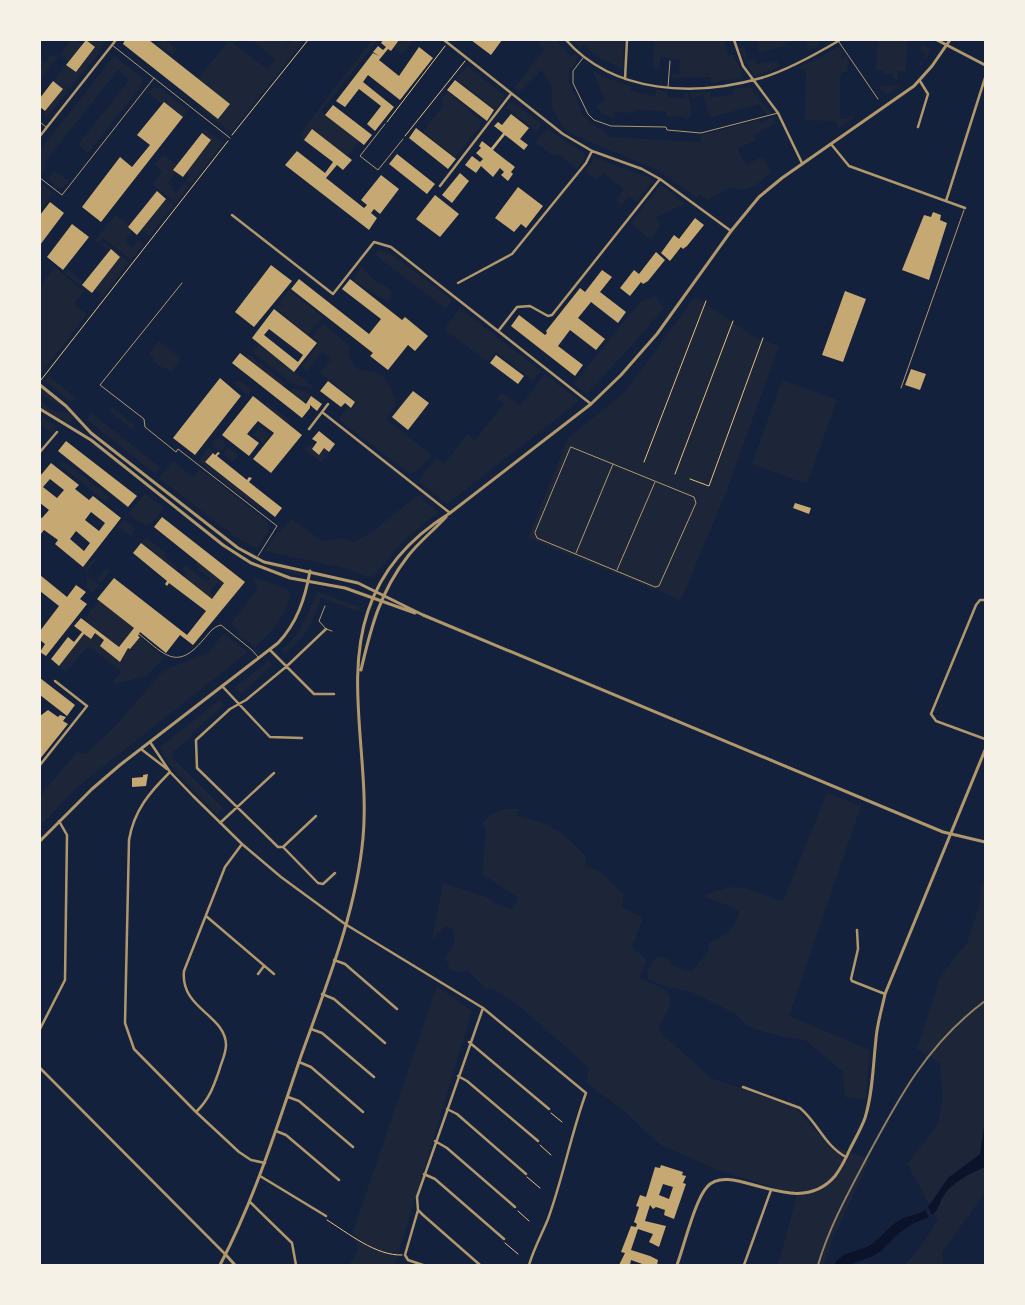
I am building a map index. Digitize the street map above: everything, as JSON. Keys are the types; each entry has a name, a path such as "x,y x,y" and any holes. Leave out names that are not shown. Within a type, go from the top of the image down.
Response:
{"street":[{"path":"40,136 116,40"},
{"path":"444,40 562,134 592,151 642,169 660,179 731,231"},
{"path":"566,40 583,58 600,69 625,79 668,88 714,87 769,76 839,41"},
{"path":"625,79 627,40"},
{"path":"734,40 743,66 778,113 802,163"},
{"path":"936,40 985,65"},
{"path":"220,1265 250,1202 265,1163 334,960 360,869 365,815 360,674 363,630 376,591 404,550 426,529 449,514 591,404 622,375 657,334 731,231 759,197 802,163 832,144 920,81 950,40"},
{"path":"946,201 985,78"},
{"path":"918,127 928,94 920,81"},
{"path":"440,186 512,94"},
{"path":"832,144 849,166 964,208"},
{"path":"458,283 512,254 576,176 592,151"},
{"path":"499,331 517,307 530,306 548,316 552,315 660,179"},
{"path":"232,215 333,294 374,242 391,247 591,404"},
{"path":"40,383 66,406 91,433 219,534 256,559 343,578 376,591 423,615 950,833 985,842"},
{"path":"309,429 328,404"},
{"path":"40,409 90,440 239,556 269,572 334,585 423,615"},
{"path":"322,412 449,514"},
{"path":"40,452 57,432"},
{"path":"360,674 370,628 380,602 409,556 449,514"},
{"path":"40,841 92,789 270,650 293,624 303,600 310,571"},
{"path":"985,600 980,600 976,605 931,714 936,721 985,739"},
{"path":"326,629 287,666 196,740 197,768 236,808 278,847 283,847 318,882 323,884 335,873"},
{"path":"270,650 314,694 334,694"},
{"path":"40,765 87,706 55,681"},
{"path":"222,686 270,736 302,738"},
{"path":"150,742 170,772"},
{"path":"141,749 170,772 242,844 281,877 345,924 483,1008 586,1093 572,1133 547,1221 537,1241 529,1265"},
{"path":"677,1265 702,1194 707,1186 720,1179 730,1179 793,1194 815,1189 835,1176 863,1123 870,1099 876,1036 886,994 985,750"},
{"path":"170,772 141,804 130,834 125,1023 134,1049 196,1112 239,1152 251,1160 265,1163"},
{"path":"220,823 274,773"},
{"path":"283,847 316,816"},
{"path":"40,1029 65,980 67,835 59,821"},
{"path":"196,1112 211,1093 226,1044 220,1029 188,996 183,980 184,971 225,867 242,844"},
{"path":"206,916 274,974"},
{"path":"857,930 858,949 851,978 852,981 886,994"},
{"path":"334,960 345,964 397,1009"},
{"path":"258,974 264,966"},
{"path":"322,994 334,999 385,1043"},
{"path":"423,1265 408,1260 405,1255 418,1210 417,1197 469,1042 483,1008"},
{"path":"311,1029 322,1033 374,1077"},
{"path":"469,1042 479,1048 549,1109"},
{"path":"300,1062 311,1067 363,1112"},
{"path":"40,1068 235,1265"},
{"path":"458,1076 467,1080 538,1141"},
{"path":"743,1087 800,1108 807,1114 832,1148 846,1157"},
{"path":"288,1097 299,1101 353,1147"},
{"path":"447,1109 457,1114 526,1174"},
{"path":"276,1131 286,1135 339,1180"},
{"path":"436,1141 447,1148 515,1207"},
{"path":"424,1174 434,1179 504,1240"},
{"path":"260,1176 326,1216"},
{"path":"744,1265 771,1190"},
{"path":"250,1202 292,1243 296,1265"},
{"path":"418,1210 480,1265"}],"lane":[{"path":"839,41 878,99"},
{"path":"112,45 230,138"},
{"path":"583,58 573,71 573,83 588,114 602,124 666,127 667,130 700,133 778,113"},
{"path":"668,88 670,61"},
{"path":"40,178 62,195 154,78"},
{"path":"40,122 47,127"},
{"path":"385,124 360,156 378,170 403,139"},
{"path":"901,388 964,208"},
{"path":"182,282 100,386 144,420 145,427 176,452 178,450 199,465 277,526 256,559"},
{"path":"571,447 656,481 694,497 696,503 659,586 655,587 537,538 535,533 571,447"},
{"path":"576,554 613,463"},
{"path":"617,571 656,481"},
{"path":"325,606 319,621 326,629 332,631"},
{"path":"139,634 166,656 180,658 194,652 214,627 221,625 252,650 258,658"}],"path":[{"path":"40,383 91,314 308,40"},
{"path":"385,124 447,43"},
{"path":"403,139 467,59"},
{"path":"644,462 706,301"},
{"path":"676,474 733,321"},
{"path":"690,479 709,486 763,338"},
{"path":"549,1109 562,1122"},
{"path":"538,1141 551,1155"},
{"path":"526,1174 540,1188"},
{"path":"515,1207 529,1220"},
{"path":"326,1216 327,1220 375,1248 395,1255 405,1255"},
{"path":"504,1240 518,1254"}],"shaded area":[{"path":"71,40 76,40 82,45 69,61 60,55"},
{"path":"86,40 108,40 100,50 97,48 100,52 81,75 76,73 80,76 69,89 65,87 68,91 47,117 43,114 63,89 53,81 66,65 76,72 95,48"},
{"path":"160,40 165,40 177,49 172,55 157,44"},
{"path":"229,40 267,69 275,59 252,40 284,40 289,44 292,40 304,40 231,132 200,108 202,106 218,119 230,104 198,79"},
{"path":"372,40 378,40 321,111 359,142 347,156 304,140 299,135"},
{"path":"399,40 414,40 402,54 393,48"},
{"path":"540,40 558,40 571,57 574,54 578,57 572,69 569,68 569,82 583,115 590,123 606,132 609,137 700,142 701,135 759,120 761,123 773,117 776,123 754,135 756,141 737,148 746,165 763,156 771,172 753,187 738,189 731,187 707,200 700,195 697,198 658,170 576,136 566,130 551,107 551,87 541,70 519,92 514,88 544,49 540,46"},
{"path":"572,40 624,40 623,69 599,58 583,45 580,49"},
{"path":"654,40 724,40 728,55 733,54 742,73 741,78 711,83 711,77 672,78 672,74 679,74 680,60 660,57 660,69 653,68"},
{"path":"757,40 785,40 785,45 788,45 788,48 786,46 759,52"},
{"path":"806,40 819,40 818,46 808,50"},
{"path":"878,40 907,40 906,71 898,71 898,79 893,79 893,74 884,74 884,70 876,70"},
{"path":"921,43 931,50 924,61 925,53 921,52 920,56"},
{"path":"744,47 748,61 755,59 756,64 777,61 779,67 754,76 739,48"},
{"path":"839,47 844,53 841,56 842,59 846,57 849,61 847,72 842,72 840,76 840,119 849,119 849,115 855,117 838,129 837,123 833,121 805,120 806,72 800,66 823,57 823,55"},
{"path":"49,55 58,57 42,77 40,75 40,59 43,62 47,62"},
{"path":"114,56 143,78 141,86 88,153 78,145 129,80 118,70 44,163 47,166 41,174 40,150"},
{"path":"467,66 505,96 496,110 456,79"},
{"path":"592,70 604,77 631,86 631,91 655,96 656,90 667,92 667,97 684,99 685,93 688,93 692,116 685,120 685,117 667,116 666,112 636,109 635,113 615,112 614,118 603,115 595,106 605,101"},
{"path":"901,85 886,95 879,87 880,86"},
{"path":"155,87 161,89 188,110 183,117 164,102 162,104 149,93 146,94"},
{"path":"750,87 772,114 767,115 759,104 710,118 703,95 692,98 690,93 710,92 711,97 734,95 733,89"},
{"path":"447,91 481,121 479,128 455,157 423,132 443,105 441,100"},
{"path":"512,101 542,125 537,132 506,107"},
{"path":"205,129 223,143 191,184 186,180 190,175 186,172 211,141 202,133"},
{"path":"547,129 584,153 584,160 577,169 558,154 555,157 535,142"},
{"path":"163,155 177,165 173,170 177,172 168,183 173,187 171,189 176,193 185,182 189,186 176,203 152,184 162,171 155,164"},
{"path":"595,158 651,178 652,182 637,202 629,196 622,205 616,200 624,189 603,173 597,180 585,171"},
{"path":"54,171 69,181 64,187 58,188 48,179"},
{"path":"44,186 53,193 41,209 40,200 43,197 40,194 40,187"},
{"path":"659,186 663,186 685,204 656,217 660,227 650,240 631,223"},
{"path":"166,199 174,205 149,236 141,230"},
{"path":"116,214 133,231 125,240 133,249 138,239 144,244 131,260 103,238 99,242 95,240"},
{"path":"105,243 129,262 101,299 99,298 101,294 95,289 120,257 102,245"},
{"path":"378,250 391,254 453,300 446,309 375,255"},
{"path":"54,267 84,291 74,304 87,314 40,375 40,288"},
{"path":"361,267 379,284 384,285 393,293 387,301 355,282 354,278"},
{"path":"67,269 84,283 82,285 92,293 64,273"},
{"path":"289,290 323,317 316,325 313,324 314,328 308,335 276,308 278,305 284,307 279,303"},
{"path":"656,296 664,308 587,394 573,384 640,302"},
{"path":"695,297 756,338 779,346 725,495 681,600 528,538 568,438 623,394"},
{"path":"460,308 541,371 533,381 496,352 488,362 444,329"},
{"path":"323,323 351,347 348,353 355,366 359,369 376,372 387,381 396,403 386,419 432,455 419,469 410,474 342,422 339,418 347,408 351,409 357,402 320,373 331,359 322,352 307,371 302,366 319,343 312,337"},
{"path":"159,341 181,359 171,372 153,361 154,359 149,354"},
{"path":"259,344 314,387 293,384 252,352"},
{"path":"248,354 285,383 283,386 246,357"},
{"path":"545,374 579,401 447,504 419,482 424,472 437,459 444,464 467,434 475,440 504,404 496,398 503,393 520,406"},
{"path":"49,376 77,399 71,402 45,381"},
{"path":"237,380 253,389 248,395 234,384"},
{"path":"782,380 837,400 807,484 752,464"},
{"path":"40,386 63,406 54,403 40,393"},
{"path":"293,388 311,394 304,403 290,392"},
{"path":"40,400 54,411 69,413 73,418 69,424 40,407"},
{"path":"267,403 290,421 288,424 265,406"},
{"path":"112,407 135,425 132,429 109,411"},
{"path":"90,412 160,467 155,474 87,420"},
{"path":"43,418 57,426 51,433 40,424"},
{"path":"260,427 270,435 263,443 253,435"},
{"path":"219,439 225,445 219,451 213,445"},
{"path":"311,445 314,447 312,450 319,455 324,448 329,453 321,462 304,450"},
{"path":"228,447 239,455 233,462 223,454"},
{"path":"208,448 216,454 212,453 205,463 259,505 258,508 198,461"},
{"path":"62,460 110,497 106,502 59,464"},
{"path":"173,461 193,477 200,469 268,522 268,532 257,549 234,536 159,478"},
{"path":"145,493 164,508 152,523 146,526 128,514"},
{"path":"418,495 438,512 404,540 372,578 344,568 264,551 277,532 292,519 322,541 344,538 353,543 373,531"},
{"path":"124,520 135,528 131,536 118,527"},
{"path":"146,537 166,553 164,556 178,568 176,570 141,543"},
{"path":"94,558 96,560 87,571 97,579 106,568 110,571 101,583 84,570"},
{"path":"197,561 224,583 222,587 217,583 210,592 214,596 212,599 183,577 186,572 182,569 185,565 207,582 210,579 197,569 200,567 196,565"},
{"path":"259,563 302,573 301,576"},
{"path":"87,576 99,585 93,593 87,588"},
{"path":"253,577 287,589 291,596 277,624 255,647 239,635 239,631 231,624 257,590"},
{"path":"317,592 359,606 360,612 321,598 308,629 299,641 285,654 282,650 289,644 303,624"},
{"path":"99,600 134,628 119,647 84,620"},
{"path":"95,633 104,640 100,646 119,662 128,648 130,649 140,637 164,658 146,676 114,684 113,681 122,672 88,646 66,672 59,666 84,634 91,639"},
{"path":"223,634 248,652 76,788 40,826 40,796 77,752 86,754 116,725 164,670 208,653"},
{"path":"269,661 273,665 241,694 235,687"},
{"path":"219,700 224,705 173,752 173,758 223,808 217,814 167,762 160,747"},
{"path":"827,793 861,806 789,1016 870,1050 865,1100 845,1097 842,1071 805,1040 779,1036 749,1027 734,1013 692,992 661,985 648,979 650,967 657,956 668,959 679,968 693,971 708,951 709,943 724,935 735,923 739,912 733,907 706,898 707,894 739,887 783,901"},
{"path":"504,809 520,809 516,816 548,825 562,834 586,856 585,866 600,871 624,895 622,907 643,918 632,947 647,960 639,978 663,988 670,995 670,1005 658,1030 711,1078 794,1107 829,1145 870,1159 834,1236 824,1265 778,1265 797,1195 713,1168 659,1144 622,1109 586,1083 589,1068 517,1004 492,988 486,989 468,971 456,972 448,969 449,962 443,960 452,947 454,931 446,925 432,940 443,883 492,899 492,902 511,909 519,898 482,874 486,831 482,823 492,814"},
{"path":"981,882 985,884 985,1193 942,1252 944,1265 904,1265 917,1252 938,1220 907,1164 937,1126 943,1101 940,1063 917,1049 941,975 967,943 980,903"},
{"path":"437,986 472,1011 395,1265 349,1265 358,1251 353,1231"},
{"path":"985,1120 985,1167 968,1175 952,1186 932,1215 928,1207 948,1178 980,1154"},
{"path":"925,1210 929,1217 912,1224 899,1233 881,1251 849,1265 834,1265 840,1257 874,1242 899,1220"}],"building":[{"path":"86,40 95,47 76,72 66,65"},
{"path":"125,40 149,40 230,104 218,119 123,44"},
{"path":"383,40 399,40 391,51 388,49 379,60 399,76 419,47 433,58 400,100 368,75 363,82 394,107 375,131 367,124 381,106 359,89 345,107 336,101 373,53 379,56 373,52 378,46 383,50 386,47 381,43"},
{"path":"471,40 502,40 491,55"},
{"path":"455,80 494,110 487,121 447,90"},
{"path":"53,81 63,89 45,111 40,107 40,98"},
{"path":"164,102 183,117 101,222 82,207 120,157 132,167 150,145 137,135"},
{"path":"333,105 372,135 364,145 325,115"},
{"path":"511,114 529,128 520,139 528,145 524,150 505,135 493,150 515,167 508,181 501,175 504,172 500,168 493,177 481,166 476,173 465,165 472,156 480,162 483,159 476,153 481,148 479,146 482,141 491,148 503,133 494,126 498,122 502,125"},
{"path":"416,128 456,159 448,169 409,138"},
{"path":"312,129 352,160 343,170 337,165 326,178 364,208 367,205 361,200 381,175 399,189 380,214 374,209 371,213 377,218 369,230 285,165 297,151 325,173 333,162 304,140"},
{"path":"202,133 211,140 183,177 173,170"},
{"path":"397,154 435,184 427,194 389,164"},
{"path":"460,173 469,181 452,203 442,195"},
{"path":"518,187 543,206 526,228 521,224 514,232 495,218"},
{"path":"157,191 166,199 137,235 128,227"},
{"path":"435,195 459,214 440,237 416,219"},
{"path":"50,202 64,213 40,245 40,215"},
{"path":"933,212 941,215 940,220 947,223 929,280 902,270 924,215 931,217"},
{"path":"695,218 704,225 687,246 683,249 681,247 670,261 661,253 674,235 679,239"},
{"path":"72,224 89,237 63,270 47,257"},
{"path":"111,249 120,257 92,293 82,285"},
{"path":"656,252 665,260 648,281 643,284 641,282 630,296 620,288 634,270 639,274"},
{"path":"271,265 292,281 254,327 235,312"},
{"path":"602,270 612,277 600,292 626,312 618,323 591,302 578,318 605,339 596,350 570,330 558,346 583,365 575,376 511,326 519,315 545,335 546,331 580,288 585,292"},
{"path":"299,279 369,334 381,319 342,289 350,279 402,320 405,317 428,336 415,351 408,345 388,370 370,356 373,353 291,289"},
{"path":"845,291 866,299 843,362 822,355"},
{"path":"274,309 317,343 294,372 252,338","holes":["269,329 303,355 298,362 264,335"]},
{"path":"240,353 306,404 311,396 322,404 317,411 310,405 310,408 302,418 232,363"},
{"path":"496,355 524,376 518,384 490,363"},
{"path":"911,369 926,374 920,390 905,385"},
{"path":"220,378 241,396 195,455 173,438"},
{"path":"328,381 355,402 351,408 345,403 341,407 320,391"},
{"path":"413,391 429,403 408,430 392,417"},
{"path":"253,396 302,435 271,473 253,459 274,433 258,421 247,434 259,443 249,456 222,435"},
{"path":"319,431 335,444 329,452 324,448 319,455 312,449 317,442 312,439"},
{"path":"66,441 137,496 128,507 58,451"},
{"path":"218,452 220,453 217,456 247,480 249,477 252,478 249,482 282,508 275,517 205,462 213,453 215,455"},
{"path":"51,463 79,485 75,489 89,500 93,496 121,518 83,567 55,544 58,540 44,530 40,535 40,517 42,518 49,510 40,503 40,476","holes":["50,479 64,490 57,498 43,487","91,512 105,523 99,531 85,520","76,531 90,543 84,551 70,539"]},
{"path":"795,503 811,508 809,514 793,508"},
{"path":"162,517 245,582 193,645 180,635 166,653 140,632 138,636 140,637 130,649 128,648 120,662 100,646 104,640 95,633 91,639 84,634 59,666 51,659 68,637 74,642 82,632 74,626 81,618 119,647 134,628 97,599 114,578 187,635 206,611 169,583 167,586 165,584 167,581 133,553 141,543 212,599 224,583 154,527"},
{"path":"40,575 67,597 76,585 86,592 80,599 87,604 46,656 40,652 45,644 40,640 40,631 59,606 40,591"},
{"path":"40,678 75,705 67,716 40,695"},
{"path":"48,710 58,717 60,715 66,717 63,721 68,724 40,759 40,716"},
{"path":"148,774 146,786 132,787 132,778 143,777 143,775"},
{"path":"661,1165 683,1172 682,1175 686,1176 683,1183 686,1184 674,1219 664,1215 665,1210 656,1207 653,1209 650,1205 645,1221 666,1226 659,1247 649,1242 653,1234 638,1229 631,1250 658,1260 657,1265 645,1265 631,1260 630,1265 619,1265 625,1253 621,1252 631,1226 636,1227 637,1224 634,1222 639,1207 636,1206 640,1195 646,1197 655,1167 660,1168","holes":["663,1184 673,1187 669,1199 659,1195"]}],"railway":[{"path":"818,1265 827,1238 845,1199 902,1094 946,1035 985,1001"}]}
